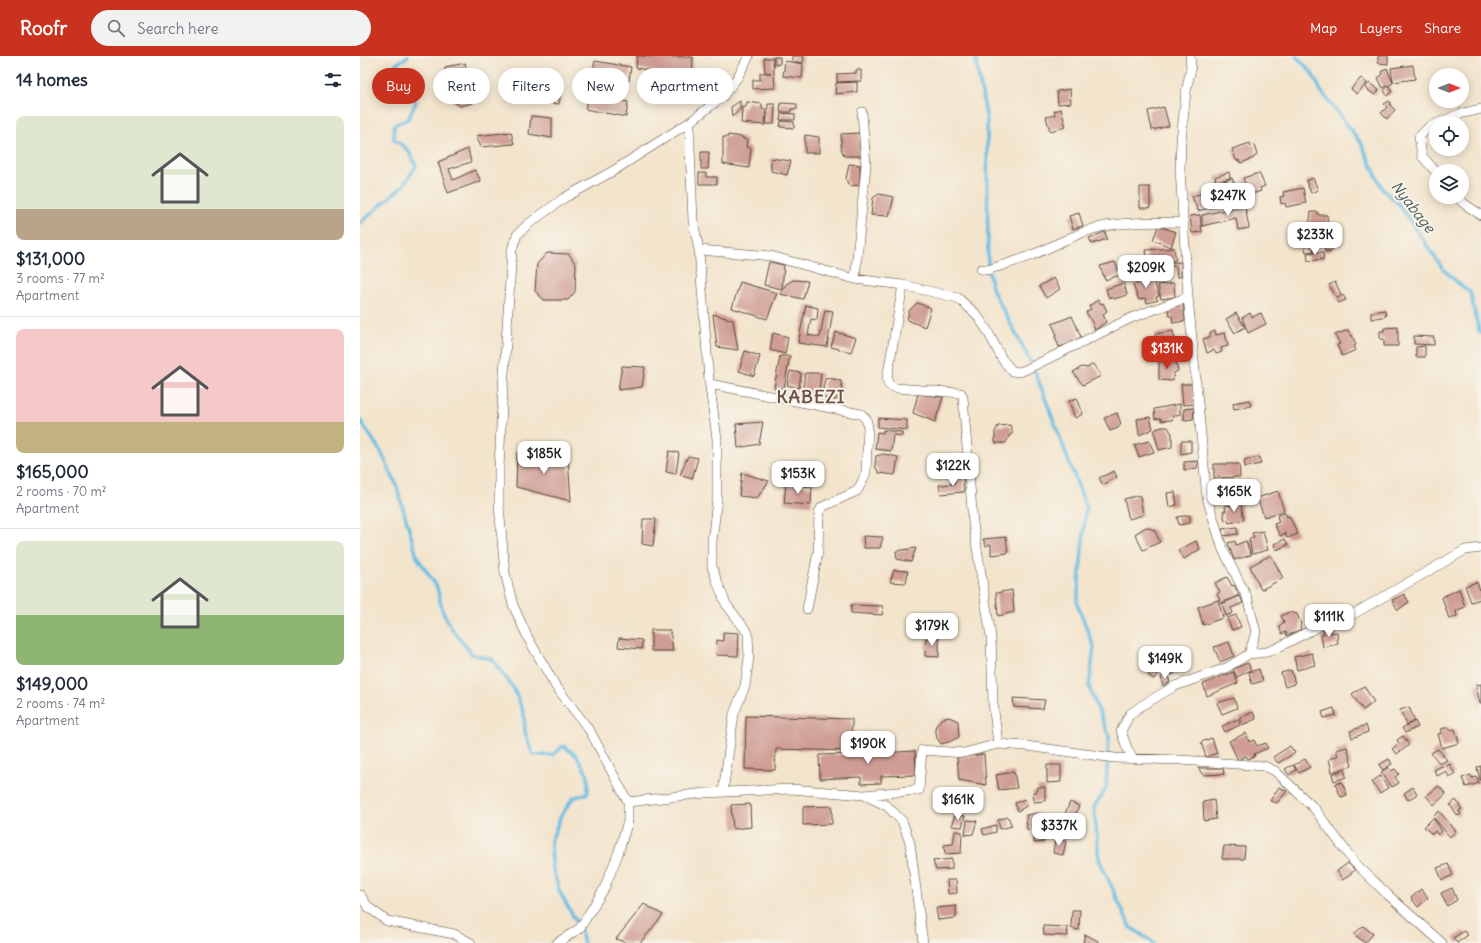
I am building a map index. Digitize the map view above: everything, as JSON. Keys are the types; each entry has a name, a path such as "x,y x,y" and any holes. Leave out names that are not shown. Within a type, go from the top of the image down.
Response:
{"street":[{"path":"557,943 580,928 604,889 618,854 628,821 628,802 590,732 555,685 528,638 513,605 505,573 499,506 502,405 512,249 517,235 527,225 564,198 613,171 690,122 723,96 737,78 749,56"},
{"path":"1190,56 1191,68 1186,92 1181,155 1183,222 1188,297 1207,498 1223,550 1247,597 1256,632 1249,654"},
{"path":"1454,116 1481,109"},
{"path":"855,279 866,165 862,112"},
{"path":"690,122 693,221 698,250 710,384 717,439 717,500 712,542 712,567 726,604 748,633 749,658 745,686 734,714 723,792"},
{"path":"1429,127 1419,137 1422,156 1429,164"},
{"path":"1464,204 1481,215"},
{"path":"981,269 988,270 1033,255 1081,234 1105,226 1131,223 1183,222"},
{"path":"698,250 771,256 855,279 903,285 958,298 976,314 987,330 1002,359 1012,371 1015,372 1025,370 1131,318 1188,297"},
{"path":"903,285 887,382 891,387 896,388 961,393 963,396 973,523 991,637 993,704 998,744"},
{"path":"710,384 861,414 866,419 868,427 866,472 862,482 857,490 822,507 819,512 818,552 807,610"},
{"path":"1133,758 1126,748 1122,731 1130,714 1175,686 1226,668 1249,654 1267,652 1275,649 1331,620 1350,616 1465,550 1481,548"},
{"path":"628,802 723,792 792,789 864,795 919,790 922,750 964,753 998,744 1026,746 1115,758 1182,760 1264,766 1275,771 1314,808 1354,862 1442,943"},
{"path":"864,795 887,806 902,822 910,843 923,943"},
{"path":"360,895 368,907 387,920 454,934 471,943"}],"building":[{"path":"637,56 693,57 692,68 636,68"},
{"path":"792,56 804,56 803,63 792,62"},
{"path":"1378,56 1388,56 1388,64 1378,63"},
{"path":"774,57 780,57 780,64 774,65"},
{"path":"764,58 773,58 775,88 753,89 753,80 760,80 760,73 771,73 765,72"},
{"path":"595,61 631,67 629,81 629,68 593,68"},
{"path":"785,61 803,64 802,78 783,76"},
{"path":"465,63 466,68 445,68"},
{"path":"1413,65 1415,79 1393,82 1391,68"},
{"path":"1387,68 1393,83 1383,88 1378,78 1383,74 1382,71"},
{"path":"856,70 861,70 861,81 837,82 837,74 856,73"},
{"path":"1361,78 1367,83 1357,94 1351,89"},
{"path":"857,82 857,92 835,94 836,83"},
{"path":"1369,83 1379,90 1375,95 1365,88"},
{"path":"1389,86 1392,92 1387,96 1384,90"},
{"path":"1070,89 1071,103 1058,104 1057,91"},
{"path":"740,101 740,109 732,117 731,107"},
{"path":"1389,101 1391,103 1390,105 1395,110 1387,119 1381,113 1387,107 1384,104"},
{"path":"747,102 762,104 762,109 766,109 765,125 741,123 742,107 746,107"},
{"path":"781,103 797,104 797,109 791,109 791,112 780,112"},
{"path":"457,104 469,104 460,106"},
{"path":"586,104 628,104 626,117 585,109"},
{"path":"768,104 775,104 774,124 766,124"},
{"path":"1164,107 1169,126 1152,130 1148,111"},
{"path":"1061,109 1066,127 1050,131 1046,117 1055,115 1054,111"},
{"path":"781,113 795,114 795,120 780,120"},
{"path":"531,116 552,118 552,138 529,134"},
{"path":"781,121 794,122 794,128 780,127"},
{"path":"511,132 514,144 481,147 476,136"},
{"path":"859,133 862,156 844,156 841,148 841,134"},
{"path":"728,135 743,137 743,139 747,140 746,147 751,148 749,168 723,164 723,137 728,137"},
{"path":"805,135 819,137 819,153 805,153"},
{"path":"1250,143 1251,146 1254,145 1257,155 1254,158 1241,163 1240,161 1236,160 1232,149"},
{"path":"468,149 471,162 449,169 453,180 475,170 481,181 448,193 438,162"},
{"path":"701,152 709,152 708,169 701,169"},
{"path":"771,158 791,161 787,175 771,171"},
{"path":"849,164 860,165 860,185 849,186 846,179"},
{"path":"1229,172 1230,178 1216,182 1215,177"},
{"path":"699,173 706,173 706,177 717,177 717,184 699,184"},
{"path":"1259,173 1265,186 1260,188 1261,191 1249,195 1243,178"},
{"path":"1232,178 1238,193 1236,196 1227,200 1226,197 1223,199 1217,184"},
{"path":"1313,178 1318,190 1311,193 1306,181"},
{"path":"1140,187 1150,187 1150,208 1140,208"},
{"path":"1303,188 1306,203 1286,207 1285,203 1281,204 1280,197 1284,196 1283,192"},
{"path":"1211,191 1216,206 1198,211 1192,196"},
{"path":"879,194 894,197 889,216 871,215 873,198"},
{"path":"1245,206 1249,228 1238,230 1236,218 1202,226 1202,215"},
{"path":"1311,212 1318,212 1318,215 1327,215 1328,229 1309,229"},
{"path":"1079,213 1083,226 1073,229 1069,216"},
{"path":"1200,215 1202,232 1192,233 1190,216"},
{"path":"1158,226 1176,232 1171,247 1153,240"},
{"path":"1323,230 1330,230 1332,251 1325,252"},
{"path":"1105,232 1107,239 1092,244 1089,238"},
{"path":"1309,233 1314,251 1306,252 1301,235"},
{"path":"1174,248 1176,260 1148,263 1146,250"},
{"path":"1323,252 1324,259 1308,261 1307,253"},
{"path":"547,253 569,254 576,265 575,292 568,300 544,300 535,291 537,264"},
{"path":"769,262 784,265 782,289 764,285"},
{"path":"1115,262 1120,275 1105,280 1100,266"},
{"path":"1181,262 1181,277 1177,277 1176,266 1155,268 1155,263"},
{"path":"1145,275 1146,278 1152,276 1159,296 1156,297 1158,300 1147,303 1145,298 1139,300 1133,285 1138,283 1138,278"},
{"path":"1054,278 1060,289 1046,298 1039,286"},
{"path":"793,280 808,281 803,299 780,294 786,284"},
{"path":"740,282 777,293 767,319 732,308"},
{"path":"1335,282 1341,294 1336,297 1329,285"},
{"path":"1124,283 1127,295 1114,299 1112,297 1109,298 1106,289"},
{"path":"1174,283 1175,297 1161,299 1158,285"},
{"path":"1343,295 1346,300 1339,303 1336,299"},
{"path":"1098,300 1101,304 1103,303 1107,311 1103,314 1106,322 1095,330 1086,312 1091,309 1089,306"},
{"path":"917,303 931,308 925,327 907,320 909,311"},
{"path":"1183,303 1185,321 1173,323 1172,316 1169,316 1168,308"},
{"path":"806,305 818,308 817,320 811,319 808,335 820,337 825,310 833,311 827,347 798,343"},
{"path":"1385,310 1386,316 1371,319 1371,312"},
{"path":"1236,313 1245,327 1235,333 1226,319"},
{"path":"1250,313 1252,317 1261,313 1266,324 1248,333 1242,318"},
{"path":"713,314 733,320 738,350 717,347"},
{"path":"1072,316 1081,337 1070,344 1059,347 1055,336 1057,335 1052,324"},
{"path":"1398,327 1398,346 1384,346 1384,339 1380,339 1380,331 1384,331 1384,328"},
{"path":"1348,330 1356,345 1354,346 1356,350 1342,356 1337,345 1340,344 1335,335"},
{"path":"1173,331 1176,344 1158,347 1155,334"},
{"path":"1215,331 1216,335 1225,333 1228,346 1221,348 1222,352 1216,354 1214,350 1207,353 1203,339 1210,337 1210,333"},
{"path":"836,332 856,338 851,352 831,347"},
{"path":"773,333 788,337 785,354 770,350"},
{"path":"1414,336 1434,337 1434,345 1414,344"},
{"path":"1425,346 1425,357 1416,357 1416,347"},
{"path":"745,351 760,356 754,376 739,371"},
{"path":"780,356 790,356 784,388 774,388"},
{"path":"1159,361 1176,361 1178,371 1174,373 1173,381 1159,380"},
{"path":"1093,364 1101,376 1083,385 1073,372 1082,367 1087,368"},
{"path":"622,366 645,367 642,387 618,390"},
{"path":"790,371 801,373 799,388 787,385"},
{"path":"805,373 821,373 819,392 807,394 803,387"},
{"path":"830,378 841,381 842,393 836,400 826,399 822,394 825,379"},
{"path":"1181,384 1193,384 1194,404 1183,405"},
{"path":"918,394 943,397 935,422 913,413"},
{"path":"1077,398 1083,414 1075,418 1069,401"},
{"path":"1249,400 1251,406 1234,409 1233,403"},
{"path":"1180,404 1180,414 1173,416 1172,420 1161,421 1161,418 1155,419 1154,409"},
{"path":"1194,408 1193,419 1184,420 1184,409"},
{"path":"1117,413 1121,424 1118,428 1110,431 1104,418"},
{"path":"1150,417 1153,429 1139,435 1137,419"},
{"path":"878,418 907,420 907,430 878,427"},
{"path":"763,422 759,444 738,448 736,424"},
{"path":"1010,425 1013,433 1009,436 1006,443 995,443 995,432 998,426"},
{"path":"1168,427 1172,434 1172,447 1159,450 1154,432 1156,429"},
{"path":"883,430 902,432 902,436 893,435 891,451 875,449 877,432 883,433"},
{"path":"1149,441 1154,452 1139,457 1134,445"},
{"path":"1181,441 1191,441 1191,452 1181,454"},
{"path":"669,451 679,453 676,474 666,472"},
{"path":"517,453 568,458 571,501 516,487"},
{"path":"883,454 898,457 895,475 879,473 875,466 876,456"},
{"path":"688,456 698,458 692,479 680,475"},
{"path":"1259,457 1261,464 1245,467 1244,460"},
{"path":"1199,461 1197,468 1184,470 1184,462"},
{"path":"1214,464 1239,464 1240,477 1214,478"},
{"path":"1114,471 1117,477 1103,485 1099,478"},
{"path":"742,473 769,481 757,498 739,496"},
{"path":"955,477 963,477 964,492 941,494 939,485 954,484"},
{"path":"1214,481 1227,481 1227,490 1214,491"},
{"path":"786,484 812,487 811,505 784,503"},
{"path":"1278,491 1284,511 1264,517 1257,498"},
{"path":"1175,492 1177,505 1169,507 1167,493"},
{"path":"1140,495 1143,515 1129,519 1124,499"},
{"path":"1241,504 1244,520 1229,523 1228,520 1225,521 1223,511 1226,511 1225,506"},
{"path":"1285,513 1287,517 1289,516 1298,534 1287,538 1285,533 1280,536 1274,524 1279,522 1277,516"},
{"path":"1190,515 1190,523 1179,525 1177,517"},
{"path":"643,519 656,519 653,546 642,544"},
{"path":"1146,527 1154,530 1160,542 1143,550 1135,534"},
{"path":"1237,527 1238,534 1223,536 1222,529"},
{"path":"1263,531 1268,550 1252,554 1249,539 1254,537 1252,533"},
{"path":"863,536 883,537 880,548 864,548"},
{"path":"1006,537 1008,553 991,555 991,544 986,546 983,539"},
{"path":"1285,539 1288,545 1276,550 1274,544"},
{"path":"1196,541 1200,549 1184,559 1178,550"},
{"path":"1235,541 1236,545 1246,541 1251,555 1234,560 1228,543"},
{"path":"916,548 911,562 897,559 896,551"},
{"path":"1271,555 1283,578 1261,590 1250,566"},
{"path":"894,570 908,571 906,583 890,582"},
{"path":"1227,577 1232,586 1234,585 1239,595 1221,603 1217,594 1220,592 1215,583"},
{"path":"1477,582 1481,593 1481,599 1471,602 1465,586"},
{"path":"1459,589 1465,607 1456,611 1457,616 1449,619 1442,597"},
{"path":"1012,590 1014,612 998,616 996,593"},
{"path":"1404,594 1409,602 1398,610 1392,600"},
{"path":"1240,596 1243,603 1231,608 1233,613 1226,616 1222,604"},
{"path":"1218,600 1223,618 1203,625 1198,607"},
{"path":"851,605 883,606 882,615 851,613"},
{"path":"1289,612 1297,614 1301,624 1301,629 1287,636 1286,632 1282,634 1279,626 1284,622 1281,616"},
{"path":"1236,615 1241,627 1232,630 1227,618"},
{"path":"1330,628 1331,633 1337,632 1338,644 1323,647 1321,635 1324,634 1323,629"},
{"path":"651,630 670,630 673,651 651,651"},
{"path":"723,632 739,633 738,656 716,655 717,640 723,641"},
{"path":"619,638 642,640 642,649 618,647"},
{"path":"926,638 939,638 939,657 925,656"},
{"path":"1229,642 1234,656 1220,662 1214,647"},
{"path":"1156,647 1164,652 1159,658 1152,654"},
{"path":"1312,653 1315,665 1297,670 1294,657"},
{"path":"1147,654 1156,661 1154,665 1144,658"},
{"path":"1172,659 1181,668 1172,675 1165,665"},
{"path":"1158,663 1163,667 1154,679 1148,675"},
{"path":"1248,663 1251,670 1237,677 1233,669"},
{"path":"1259,669 1263,681 1252,684 1249,672"},
{"path":"1291,670 1295,684 1285,687 1281,673"},
{"path":"1233,672 1238,683 1207,696 1203,684"},
{"path":"1167,674 1170,682 1163,686 1161,677"},
{"path":"1481,684 1481,704 1480,704 1476,685"},
{"path":"1364,686 1374,702 1363,710 1352,694"},
{"path":"1013,698 1045,700 1043,709 1014,707"},
{"path":"1234,698 1237,708 1222,714 1217,703"},
{"path":"1409,707 1415,721 1407,725 1400,710"},
{"path":"1334,708 1336,715 1324,718 1322,712"},
{"path":"1253,712 1256,719 1242,725 1239,718"},
{"path":"746,716 852,719 851,751 776,749 775,770 745,769"},
{"path":"949,717 958,721 959,737 941,744 937,738 935,727 941,719"},
{"path":"1238,719 1240,725 1225,732 1222,726"},
{"path":"1415,721 1418,727 1405,733 1402,728"},
{"path":"1366,725 1368,732 1352,738 1350,731"},
{"path":"1449,727 1450,730 1455,729 1459,743 1442,748 1438,734 1442,733 1441,729"},
{"path":"1246,733 1249,742 1254,740 1257,746 1266,743 1268,748 1254,754 1255,756 1248,759 1246,756 1238,760 1229,741"},
{"path":"1403,736 1409,745 1397,754 1392,749 1399,743 1397,740"},
{"path":"1212,738 1217,753 1206,757 1201,742"},
{"path":"879,745 879,753 915,751 916,775 881,776 881,783 861,784 861,777 820,779 819,755 859,754 858,746"},
{"path":"1290,746 1295,753 1278,763 1273,757"},
{"path":"1347,747 1352,766 1332,772 1329,759 1338,756 1336,750"},
{"path":"1438,749 1447,760 1440,764 1431,753"},
{"path":"984,754 986,785 959,780 957,758"},
{"path":"1305,759 1310,767 1299,773 1294,765"},
{"path":"1389,759 1392,764 1383,770 1379,765"},
{"path":"1450,764 1455,774 1449,777 1446,771 1437,776 1434,770 1442,766 1443,768"},
{"path":"1047,765 1061,765 1061,782 1047,783"},
{"path":"1293,765 1296,770 1289,775 1285,769"},
{"path":"1481,766 1481,780 1480,780 1477,767"},
{"path":"1388,767 1391,771 1395,769 1399,774 1395,777 1399,783 1392,787 1381,772"},
{"path":"1198,768 1223,768 1224,774 1203,775"},
{"path":"1344,770 1346,777 1334,781 1332,774"},
{"path":"1014,772 1017,788 999,790 996,775"},
{"path":"1471,775 1472,778 1477,777 1479,783 1466,787 1462,778"},
{"path":"1380,776 1388,788 1380,793 1372,782"},
{"path":"1342,782 1347,795 1341,797 1335,784"},
{"path":"1439,786 1446,794 1434,805 1426,796"},
{"path":"1038,787 1045,787 1045,801 1034,802 1033,792 1037,792"},
{"path":"1279,787 1287,791 1277,803 1270,801"},
{"path":"1413,787 1417,794 1408,800 1404,793"},
{"path":"1025,799 1028,805 1018,811 1015,803"},
{"path":"1214,800 1216,819 1204,821 1203,802"},
{"path":"1456,800 1462,809 1459,811 1461,814 1458,816 1450,805"},
{"path":"1070,802 1079,806 1069,830 1060,826"},
{"path":"750,804 751,827 733,829 731,805"},
{"path":"832,806 832,824 803,825 803,807"},
{"path":"1439,811 1456,831 1450,837 1433,817"},
{"path":"1039,813 1040,827 1027,830 1026,815"},
{"path":"955,815 965,816 962,827 951,826"},
{"path":"1008,817 1012,826 1000,829 998,820"},
{"path":"1433,818 1442,831 1438,835 1435,831 1432,834 1424,827"},
{"path":"967,820 977,821 973,834 965,835"},
{"path":"996,825 996,832 984,835 982,829"},
{"path":"1043,830 1044,842 1034,843 1034,832"},
{"path":"955,831 962,832 961,853 945,854 944,845 953,844"},
{"path":"1055,839 1066,841 1063,855 1053,853"},
{"path":"1224,846 1245,847 1244,859 1222,859"},
{"path":"952,859 952,869 936,870 933,861"},
{"path":"1348,863 1355,870 1343,880 1337,871"},
{"path":"1448,864 1453,875 1442,880 1437,868"},
{"path":"947,880 956,880 957,893 948,894"},
{"path":"1452,888 1457,900 1447,906 1441,893"},
{"path":"1421,889 1428,898 1418,907 1411,898"},
{"path":"644,904 663,915 640,943 627,943 616,939"},
{"path":"956,906 956,918 938,920 936,908"},
{"path":"1072,910 1080,910 1079,930 1071,928"},
{"path":"1043,926 1067,927 1068,936 1044,935"},
{"path":"1363,926 1373,934 1365,943 1354,934"},
{"path":"1464,931 1468,935 1457,943 1453,938"},
{"path":"1085,934 1098,941 1098,943 1083,943"}],"waterway":[{"path":"360,223 404,185 416,166 408,150 394,139 394,125 408,119 416,102 395,65 408,56"},
{"path":"975,56 987,121 988,270 993,291 1033,366 1086,507 1077,604 1094,647 1089,687 1109,736 1106,789 1094,807 1099,859 1130,927 1154,943"},
{"name":"Nyabage","path":"1296,56 1312,73 1321,91 1361,143 1383,190 1398,203 1443,269 1470,292 1479,331 1481,333"},
{"path":"360,420 381,452 396,484 417,557 437,587 442,610 452,629 472,654 492,659 514,689 524,714 525,732 533,755 553,755 563,746 576,755 588,775 588,793 573,798 561,816 551,841 552,867 560,893 580,928 584,943"}],"district":[{"name":"KABEZI","path":"811,397"}]}
